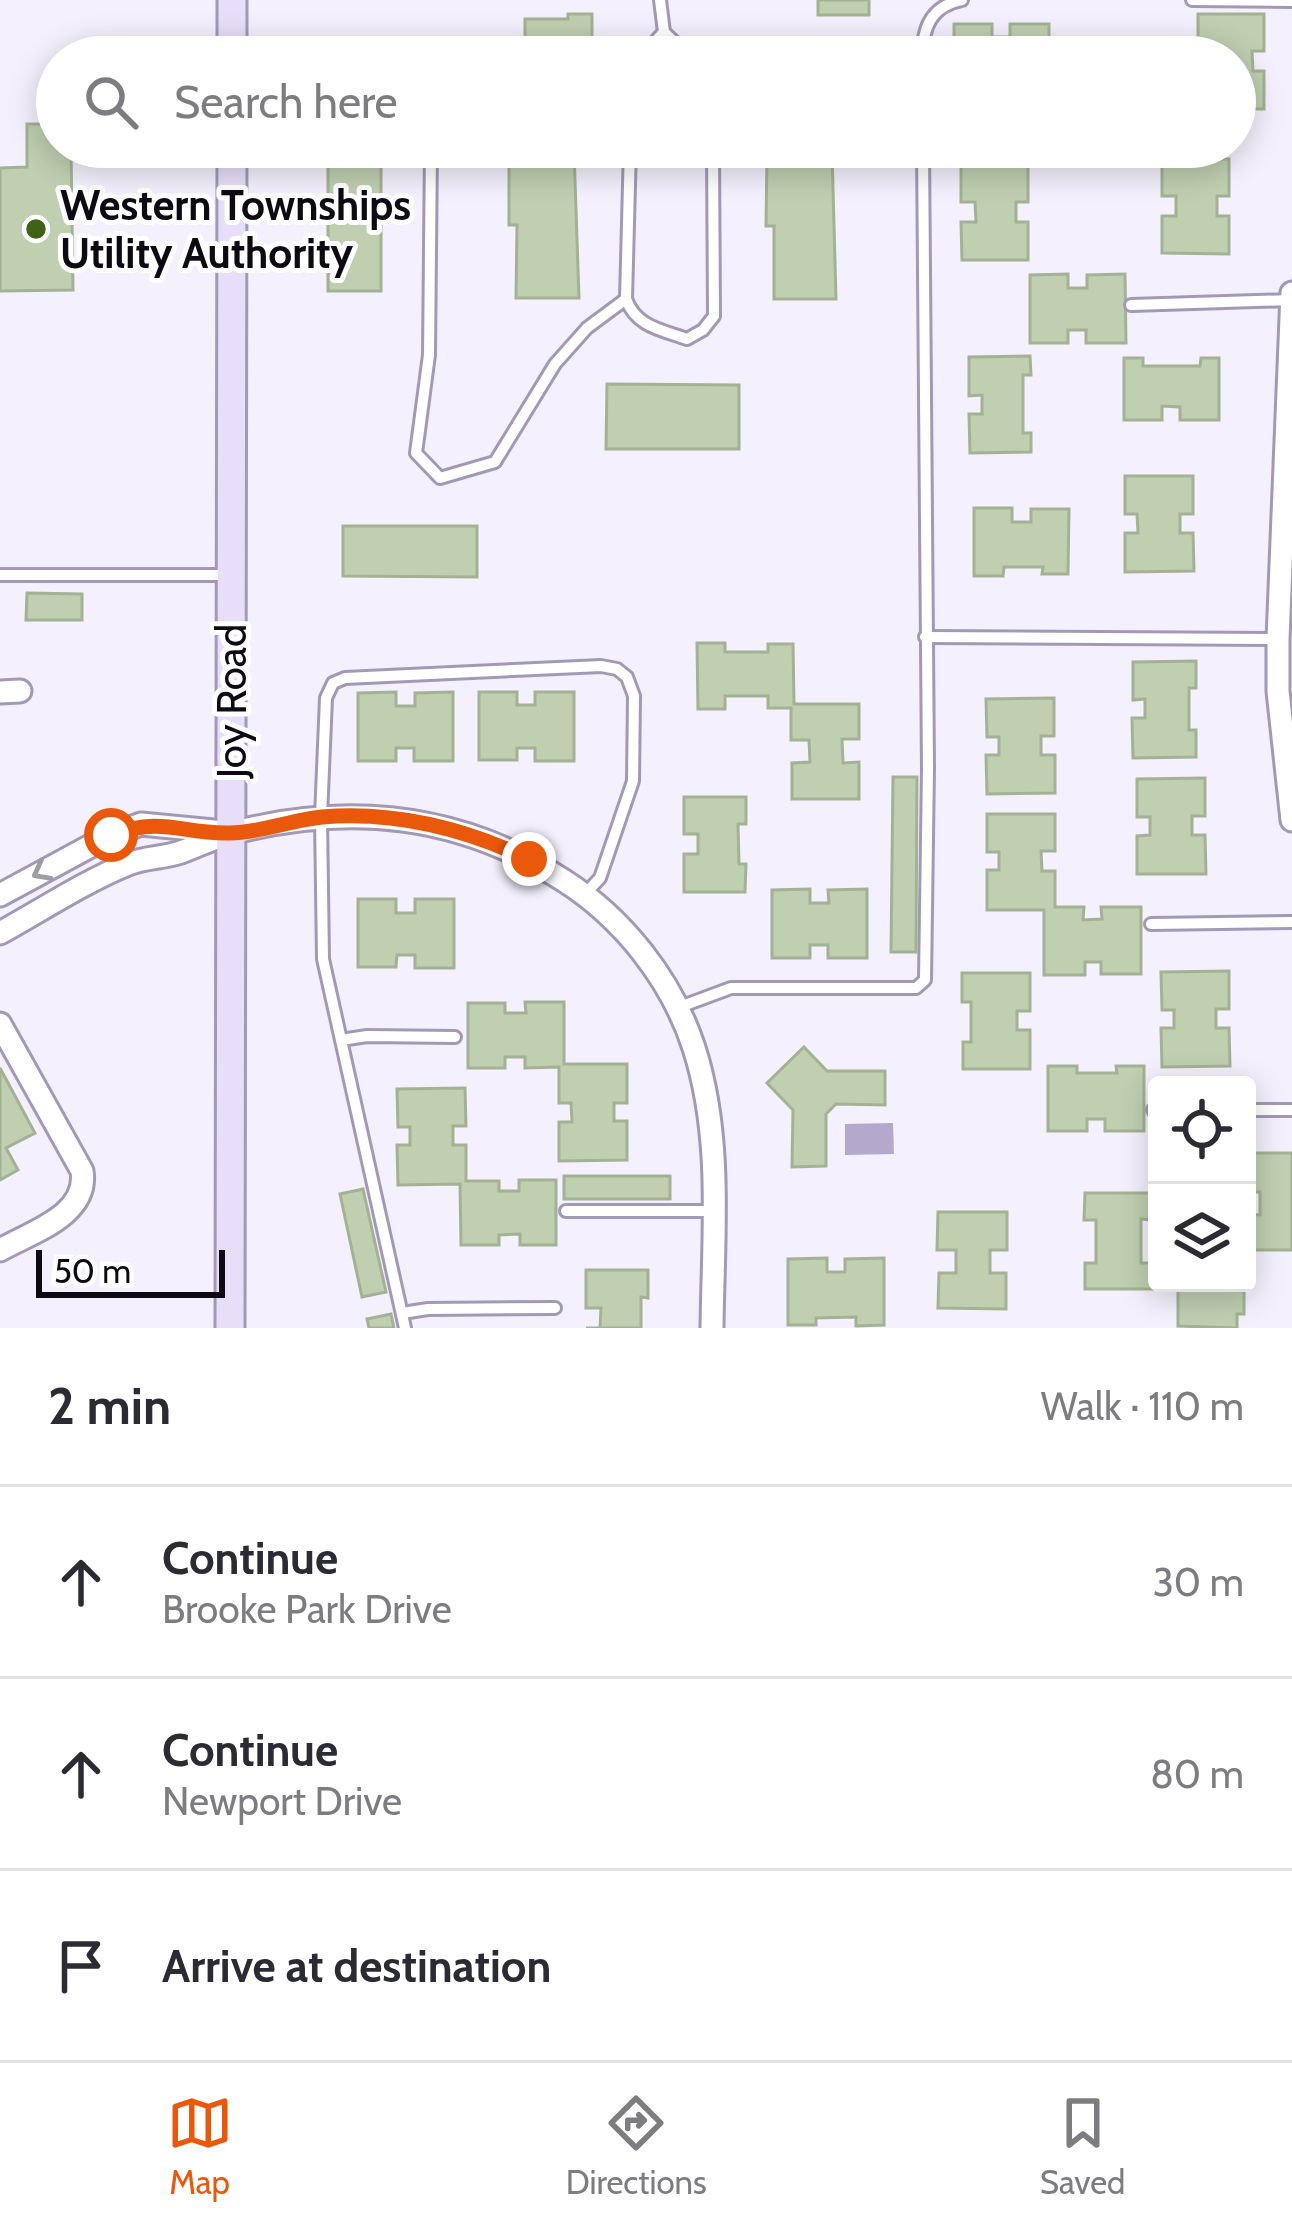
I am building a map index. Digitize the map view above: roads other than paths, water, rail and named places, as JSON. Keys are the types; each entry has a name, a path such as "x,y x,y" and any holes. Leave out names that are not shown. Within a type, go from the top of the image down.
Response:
{"street":[{"path":"232,0 232,36"},
{"name":"Joy Road","path":"230,1328 232,168"},
{"path":"1292,298 1285,614 1278,639 1278,691 1292,820"},
{"path":"0,933 130,863 176,854 230,833 321,817 444,825 529,859 586,894 615,921 650,962 694,1046 714,1153 712,1328"},
{"path":"0,895 111,835 141,824 230,833"},
{"path":"0,1024 82,1171 84,1185 68,1211 0,1250"}],"lane":[{"path":"660,0 668,36"},
{"path":"925,36 935,12 962,0"},
{"path":"1192,0 1292,1"},
{"path":"660,36 664,32"},
{"path":"431,168 429,355 416,453 440,478 495,462 555,364 587,328 626,299"},
{"path":"629,168 626,299 631,313 643,323 687,339 714,316 713,168"},
{"path":"677,1008 730,988 922,985 927,943 923,168"},
{"path":"1131,305 1292,298"},
{"path":"0,575 231,575"},
{"path":"925,637 1278,639"},
{"path":"405,1328 323,958 321,817 326,698 333,682 601,666 627,676 634,696 633,781 600,878 586,894"},
{"path":"1151,924 1292,922"},
{"path":"341,1040 454,1037"},
{"path":"1256,1110 1292,1110"},
{"path":"566,1211 713,1211"},
{"path":"402,1312 555,1308"}],"place":[{"name":"Western Townships Utility Authority","path":"36,229"}]}
